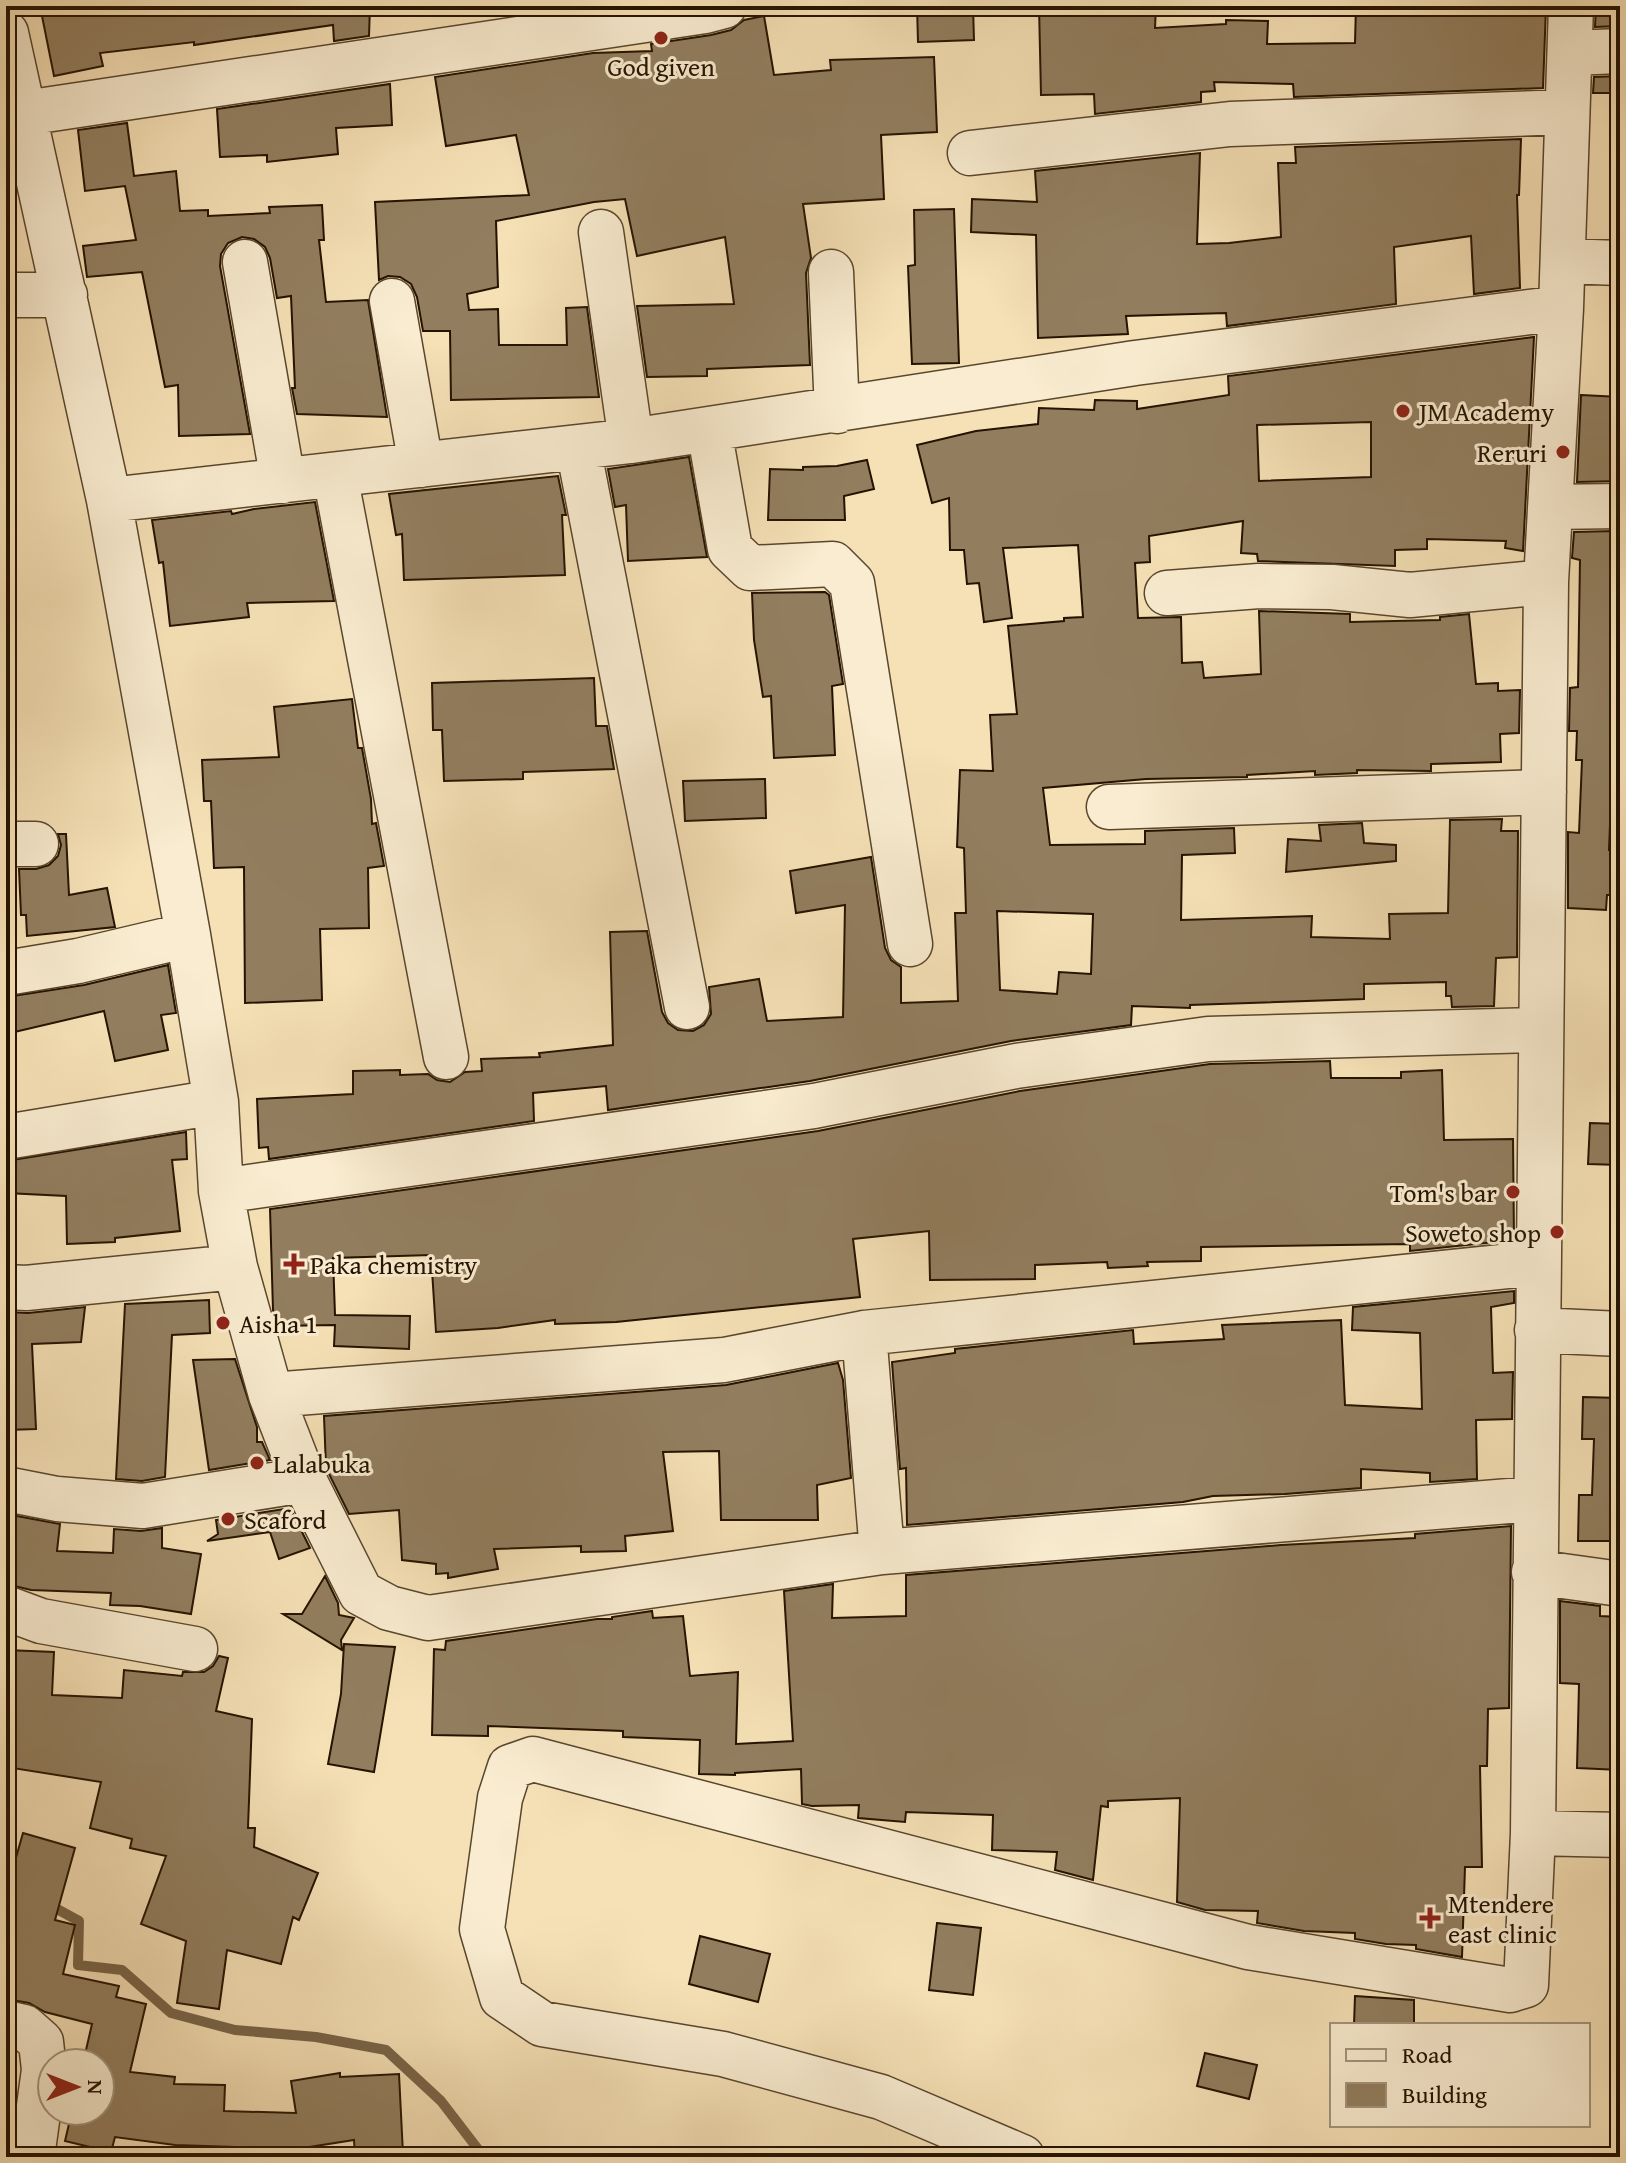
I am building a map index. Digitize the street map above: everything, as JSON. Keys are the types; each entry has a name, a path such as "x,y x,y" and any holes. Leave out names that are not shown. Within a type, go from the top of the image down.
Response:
{"street":[{"path":"25,113 724,6"},
{"path":"1022,2157 881,2097 723,2054 542,2024 502,1997 482,1929 500,1798 510,1767 533,1759 1248,1947 1510,1990 1526,1985 1533,1833 1534,1499 1546,582 1561,308 1571,6"},
{"path":"6,33 109,500 216,1102 221,1191 235,1267 271,1395 304,1480 361,1593 389,1608 428,1618 882,1552 1534,1499"},
{"path":"1571,53 1620,51"},
{"path":"970,153 1230,124 1566,112"},
{"path":"601,232 631,441"},
{"path":"1563,261 1620,263"},
{"path":"245,262 283,481"},
{"path":"831,272 837,411"},
{"path":"6,295 65,295"},
{"path":"392,301 421,465"},
{"path":"109,500 631,441 1135,363 1561,308"},
{"path":"709,429 730,549 750,568 833,564 852,583 910,944"},
{"path":"578,447 687,1007"},
{"path":"335,475 446,1057"},
{"path":"1550,507 1620,506"},
{"path":"1167,593 1259,586 1332,587 1410,595 1546,582"},
{"path":"1109,807 1544,792"},
{"path":"6,973 78,961 188,935"},
{"path":"221,1191 814,1106 1016,1066 1208,1039 1539,1030"},
{"path":"6,1137 216,1102"},
{"path":"271,1395 724,1360 864,1333 1538,1263"},
{"path":"6,1287 26,1288 235,1267"},
{"path":"1537,1330 1620,1334"},
{"path":"864,1333 882,1552"},
{"path":"6,1489 57,1499 143,1506 304,1480"},
{"path":"1534,1572 1620,1584"},
{"path":"6,1608 41,1621 195,1649"},
{"path":"1533,1833 1620,1835"},
{"path":"6,2023 24,2027 41,2042 44,2070 32,2157"}],"building":[{"path":"40,6 370,6 369,36 334,41 333,25 194,45 194,42 100,53 103,66 54,76"},
{"path":"917,6 973,6 974,40 918,42"},
{"path":"1039,6 1156,6 1155,28 1226,24 1226,20 1268,21 1267,44 1355,43 1356,6 1465,12 1465,6 1546,6 1543,88 1294,97 1293,84 1214,82 1215,91 1201,92 1201,102 1095,114 1094,94 1041,95"},
{"path":"1596,6 1620,6 1620,26 1595,27"},
{"path":"764,16 774,75 831,70 830,60 934,57 937,132 881,135 884,199 803,204 811,258 806,273 810,365 707,369 707,376 647,377 637,306 734,304 725,237 637,256 625,199 594,202 496,221 498,287 467,294 469,310 498,309 499,345 567,345 566,308 587,307 599,397 451,400 450,331 423,331 417,297 411,284 400,277 388,276 379,280 375,202 529,195 516,135 446,146 435,77 593,53 652,51 651,44 711,35 731,30 744,20"},
{"path":"1620,76 1620,93 1593,93 1594,77"},
{"path":"390,84 392,125 336,128 338,154 267,162 267,155 220,157 217,109"},
{"path":"127,123 134,176 176,171 180,211 208,210 208,216 270,213 269,207 322,205 324,240 319,240 326,302 368,300 387,417 297,414 292,388 295,388 291,296 277,298 265,247 254,239 242,237 228,243 221,254 220,266 250,434 179,436 178,385 165,387 142,272 87,277 83,246 136,240 125,186 85,191 78,130"},
{"path":"1521,139 1517,195 1520,288 1474,294 1471,236 1394,247 1396,304 1227,326 1226,313 1126,316 1128,334 1038,338 1036,235 971,232 972,199 1037,202 1035,171 1200,153 1197,244 1281,237 1278,163 1296,163 1295,147"},
{"path":"954,209 959,363 912,364 908,266 915,265 914,210"},
{"path":"1534,337 1523,551 1505,548 1506,541 1427,539 1427,549 1395,550 1395,566 1258,561 1257,554 1241,553 1243,521 1149,536 1150,562 1135,563 1138,618 1181,617 1182,663 1202,662 1204,678 1261,674 1259,611 1350,614 1350,622 1440,620 1440,617 1469,614 1476,684 1498,683 1498,691 1520,690 1519,733 1500,734 1501,762 1431,764 1431,771 1357,770 1357,773 1315,775 1315,771 1247,777 1146,779 1043,788 1050,845 1145,844 1145,831 1234,828 1235,853 1182,855 1181,920 1312,916 1311,937 1390,939 1389,914 1448,913 1450,820 1502,819 1501,831 1518,831 1517,957 1496,958 1494,1006 1452,1007 1451,996 1446,996 1446,982 1364,984 1364,999 1190,1005 1190,1008 1132,1006 1131,1025 1011,1041 810,1081 608,1110 606,1086 533,1093 534,1121 269,1159 268,1147 259,1148 257,1099 353,1094 353,1071 400,1070 400,1075 428,1074 437,1080 450,1082 465,1072 482,1071 481,1059 540,1057 539,1053 613,1045 610,932 647,931 662,1012 668,1023 678,1030 693,1031 704,1025 711,1014 709,987 759,979 767,1021 843,1017 845,905 796,913 790,871 871,857 885,948 891,960 901,967 901,1003 958,1001 955,913 966,913 964,848 957,847 960,770 993,771 990,715 1017,714 1008,626 1083,617 1078,545 1003,548 1012,618 984,622 979,583 967,584 964,550 950,550 949,498 932,503 917,445 976,431 1038,424 1039,408 1094,410 1095,400 1137,401 1137,409 1229,395 1228,376","holes":["1371,422 1371,477 1259,481 1257,425","997,911 1093,914 1091,974 1059,972 1057,994 1000,990"]},
{"path":"1581,395 1620,397 1620,481 1577,482"},
{"path":"689,457 707,557 628,561 626,505 615,507 608,469"},
{"path":"867,460 874,489 844,496 845,520 768,520 770,469 803,470 803,467 837,466"},
{"path":"558,476 566,515 562,515 565,575 404,580 402,534 396,535 389,494"},
{"path":"315,502 334,601 247,603 249,617 170,626 163,562 159,563 152,520 231,511 232,514"},
{"path":"1614,531 1612,647 1620,647 1620,772 1612,772 1609,850 1620,851 1620,895 1607,895 1606,910 1568,908 1568,832 1579,833 1582,760 1576,760 1577,731 1569,731 1570,688 1578,687 1580,560 1572,558 1574,532"},
{"path":"825,592 829,595 843,684 832,686 835,755 774,758 771,696 763,697 754,640 752,593"},
{"path":"594,678 596,726 607,726 614,769 523,772 523,779 444,781 442,730 433,730 432,683"},
{"path":"352,699 358,748 362,748 371,799 372,824 376,823 384,866 368,868 369,928 320,929 322,1000 245,1003 244,867 214,868 211,801 204,801 202,760 279,757 274,707"},
{"path":"765,779 766,818 685,821 683,781"},
{"path":"1362,823 1364,843 1396,845 1396,861 1286,872 1288,839 1321,841 1319,825"},
{"path":"58,834 66,834 69,895 107,888 115,927 27,936 26,915 21,915 19,869 49,865 58,856 61,845"},
{"path":"168,965 176,1013 161,1015 168,1050 115,1061 104,1011 6,1034 6,997 84,985"},
{"path":"1330,1061 1331,1078 1401,1078 1401,1072 1442,1070 1444,1140 1513,1139 1514,1240 1410,1251 1410,1244 1201,1247 1201,1261 1147,1262 1148,1266 1108,1268 1107,1262 1035,1265 1035,1279 930,1280 929,1231 853,1239 860,1297 616,1322 555,1324 555,1320 436,1332 431,1255 333,1258 335,1315 410,1316 409,1349 334,1346 335,1325 278,1326 273,1310 270,1209 818,1131 1020,1091 1210,1064"},
{"path":"1590,1123 1620,1124 1620,1165 1588,1164"},
{"path":"186,1132 187,1159 172,1160 180,1231 115,1238 115,1242 67,1244 66,1196 6,1193 6,1161"},
{"path":"1514,1291 1514,1303 1491,1307 1493,1373 1513,1372 1512,1419 1476,1420 1477,1479 1430,1482 1430,1473 1361,1469 1361,1488 1213,1496 1183,1502 907,1525 906,1468 900,1469 892,1362 955,1353 955,1349 1133,1330 1134,1344 1224,1339 1222,1325 1341,1320 1345,1405 1422,1409 1420,1333 1352,1330 1353,1307"},
{"path":"209,1300 210,1333 172,1335 165,1477 142,1481 116,1479 125,1304"},
{"path":"85,1307 81,1342 32,1344 36,1429 7,1430 6,1312"},
{"path":"235,1359 257,1427 257,1442 262,1442 270,1460 209,1470 193,1360"},
{"path":"838,1363 843,1380 851,1478 817,1485 818,1520 721,1520 719,1451 663,1452 673,1531 625,1536 626,1551 581,1552 581,1546 494,1549 498,1569 448,1578 448,1573 436,1574 436,1564 402,1560 399,1510 349,1514 326,1468 324,1416 726,1385"},
{"path":"1583,1397 1620,1398 1619,1541 1578,1541 1579,1495 1592,1495 1594,1439 1582,1439"},
{"path":"290,1508 310,1548 279,1559 270,1532 207,1541 218,1534 216,1520"},
{"path":"6,1514 60,1524 57,1551 113,1553 114,1529 141,1531 162,1528 162,1548 201,1554 191,1614 110,1605 111,1593 31,1590 6,1584"},
{"path":"1511,1526 1509,1708 1488,1709 1487,1766 1480,1766 1482,1867 1465,1867 1462,1957 1416,1949 1416,1945 1355,1939 1355,1933 1304,1931 1257,1923 1258,1911 1205,1910 1177,1902 1180,1798 1108,1801 1108,1807 1101,1806 1093,1880 1055,1870 1057,1852 992,1850 993,1815 906,1812 905,1822 858,1818 859,1805 802,1804 801,1769 735,1775 699,1774 700,1740 623,1737 623,1731 488,1726 488,1736 432,1735 434,1649 445,1650 446,1641 652,1611 653,1618 683,1616 690,1676 738,1672 736,1744 793,1741 784,1591 833,1584 832,1618 906,1616 906,1575 1281,1545 1415,1538 1415,1534"},
{"path":"325,1576 338,1603 339,1615 354,1618 341,1640 342,1650 283,1614 302,1614"},
{"path":"1560,1601 1600,1606 1600,1616 1620,1617 1620,1770 1577,1768 1579,1684 1560,1683"},
{"path":"344,1644 395,1647 374,1772 328,1764 341,1694"},
{"path":"6,1650 54,1652 52,1695 122,1698 124,1670 182,1676 183,1672 204,1672 213,1666 219,1656 228,1658 216,1711 252,1719 248,1828 255,1828 254,1847 318,1873 299,1920 293,1917 281,1964 227,1950 219,2009 177,2003 186,1941 141,1924 166,1856 130,1848 132,1839 90,1828 101,1782 6,1767"},
{"path":"23,1833 75,1848 55,1920 75,1925 63,1974 119,1986 116,1997 146,2004 130,2072 175,2077 174,2084 225,2085 224,2111 296,2113 291,2081 340,2073 340,2077 399,2074 403,2154 355,2156 354,2140 278,2152 277,2157 235,2157 235,2147 175,2145 115,2137 111,2152 65,2141 68,2127 116,2127 116,2047 87,2047 92,2024 45,2012 29,2003 6,1999 6,1893"},
{"path":"937,1923 981,1928 973,1995 929,1990"},
{"path":"700,1936 770,1954 758,2002 689,1984"},
{"path":"1355,1996 1414,2000 1414,2023 1354,2023"},
{"path":"1205,2053 1257,2065 1249,2099 1197,2086"}],"waterway":[{"path":"46,1903 79,1921 78,1965 122,1970 171,2013 235,2030 316,2037 386,2050 441,2101 484,2157"}],"place":[{"name":"God given","path":"661,38"},
{"name":"JM Academy","path":"1403,411"},
{"name":"Reruri","path":"1563,452"},
{"name":"Tom's bar","path":"1513,1192"},
{"name":"Soweto shop","path":"1557,1232"},
{"name":"Paka chemistry","path":"294,1264"},
{"name":"Aisha 1","path":"223,1323"},
{"name":"Lalabuka","path":"257,1463"},
{"name":"Scaford","path":"228,1519"},
{"name":"Mtendere east clinic","path":"1430,1918"}]}
